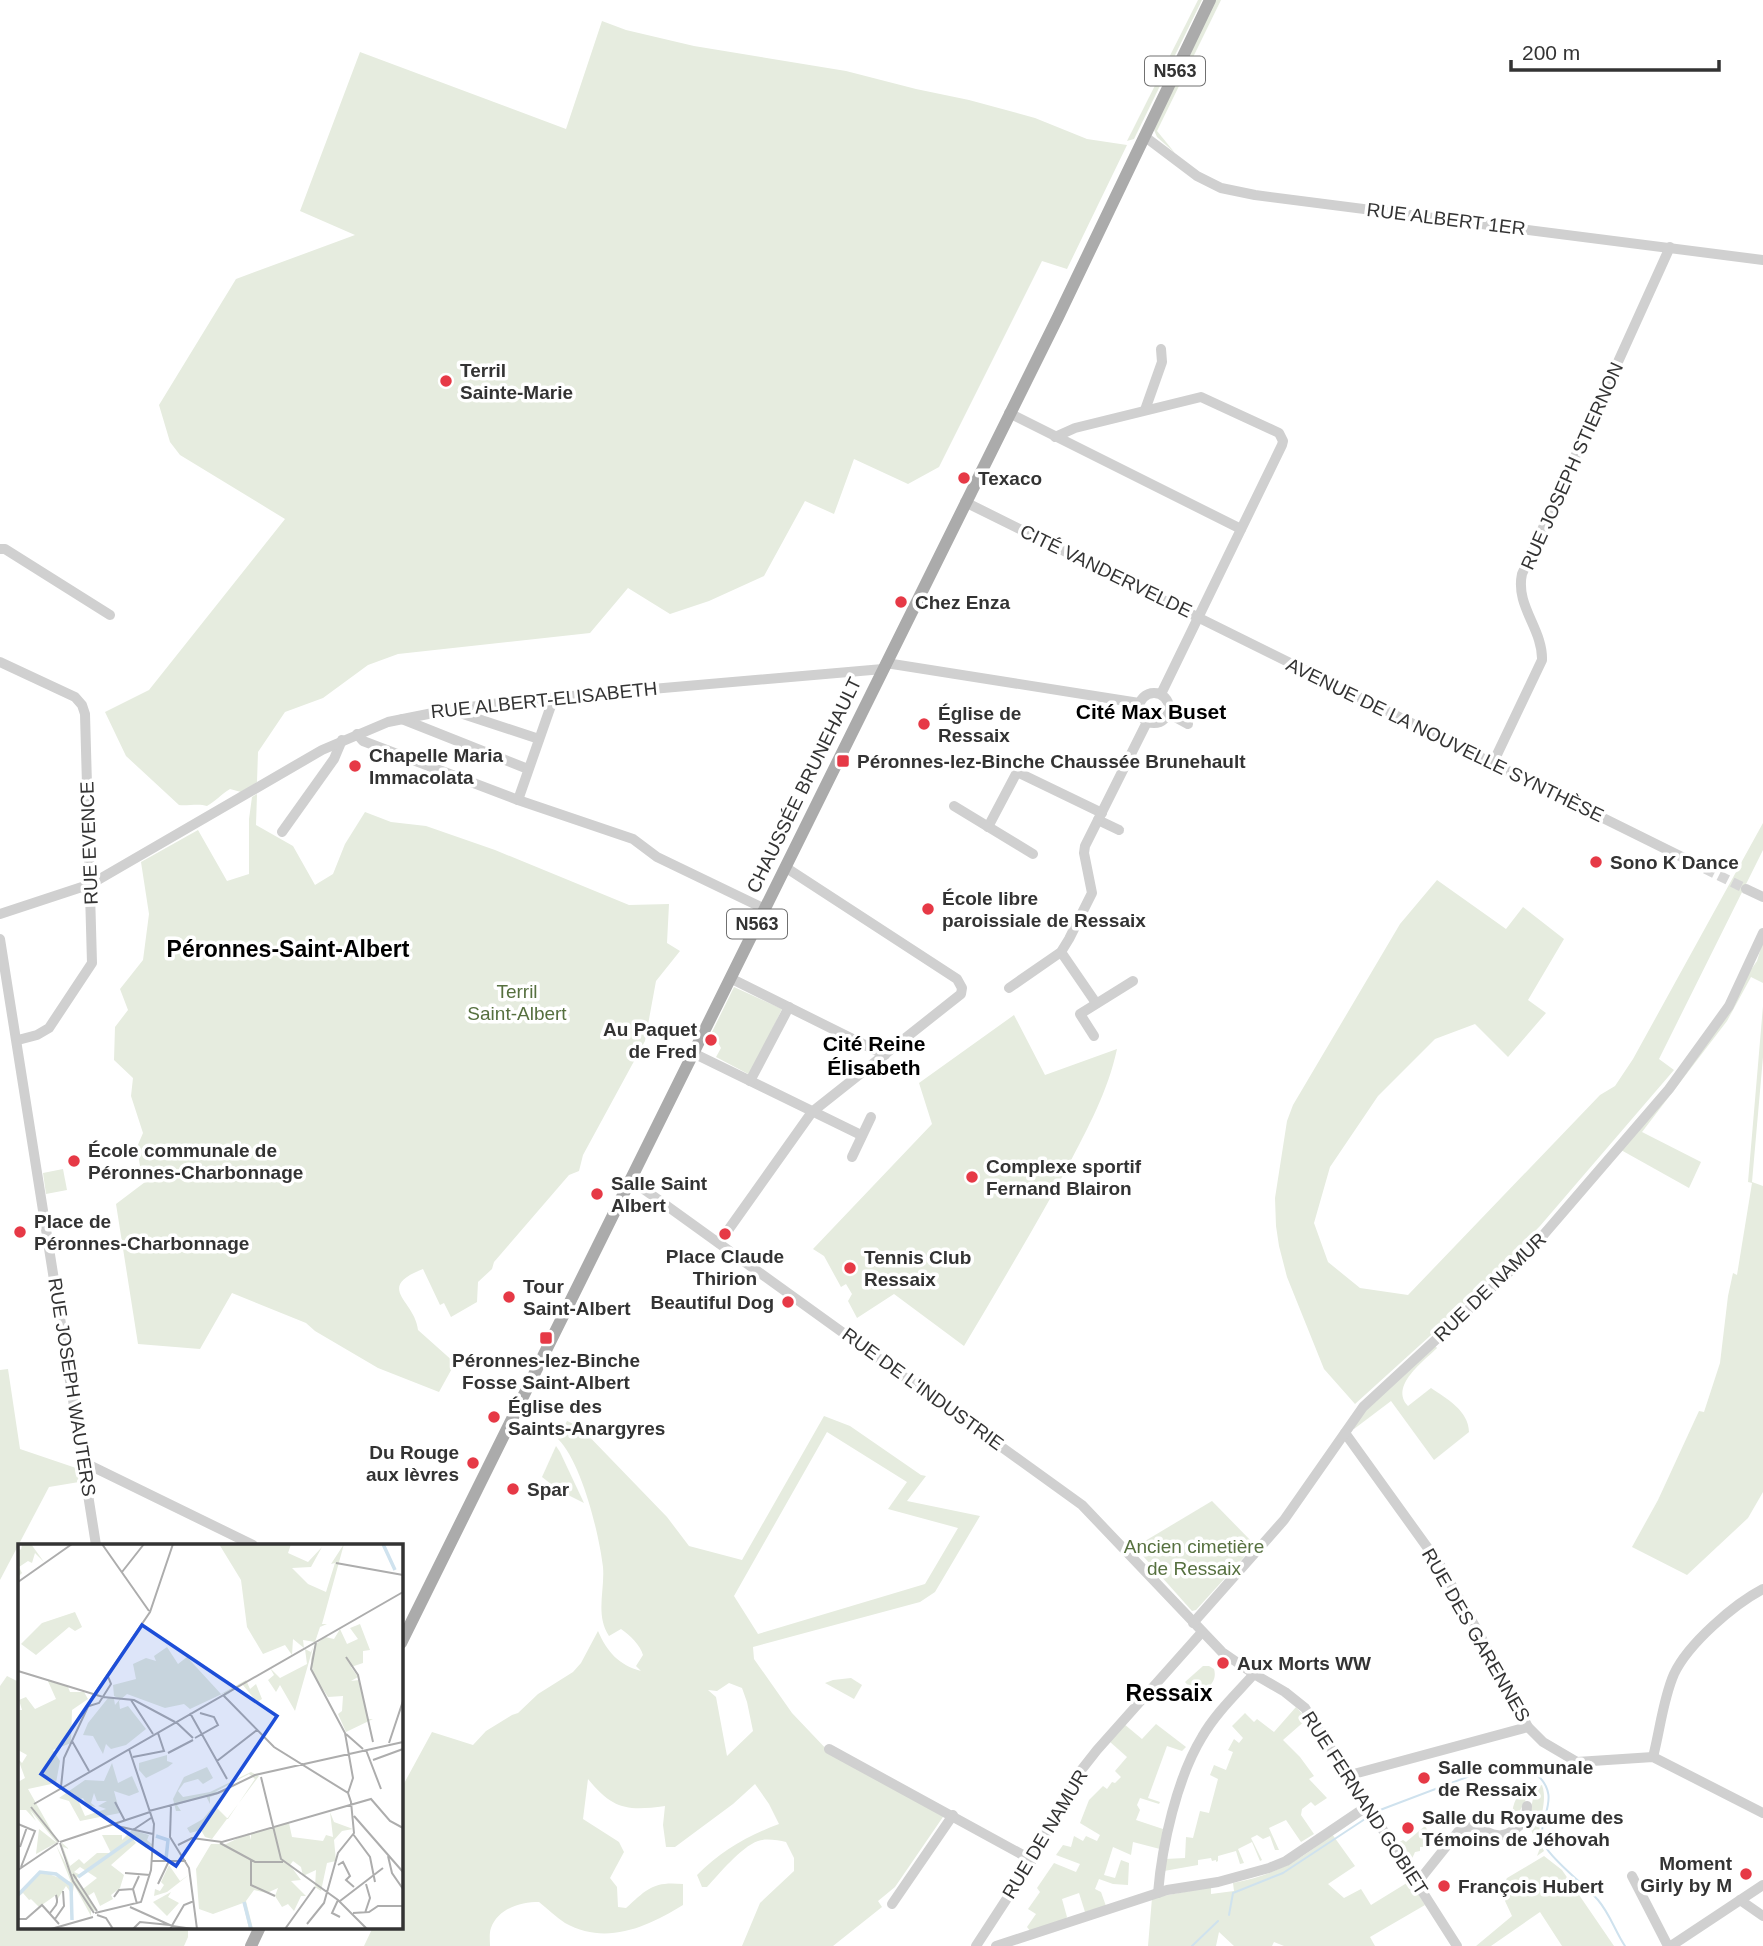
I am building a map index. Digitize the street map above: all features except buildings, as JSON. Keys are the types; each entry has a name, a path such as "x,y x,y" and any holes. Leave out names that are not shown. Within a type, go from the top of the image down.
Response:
{"main road":[{"name":"N563","path":"1142,139 1210,0"},
{"name":"CHAUSSÉE BRUNEHAULT","path":"405,1622 631,1180 1142,139"},
{"path":"251,1946 257,1929"}],"street":[{"name":"RUE ALBERT 1ER","path":"1142,139 1196,176 1221,188 1763,260"},
{"name":"RUE JOSEPH STIERNON","path":"1493,763 1542,660 1540,643 1521,594 1522,574 1670,247"},
{"path":"1145,410 1162,362 1161,349"},
{"name":"CITÉ VANDERVELDE","path":"965,502 1197,618 1282,445 1279,433 1201,397 1075,428 1055,437"},
{"path":"1009,413 1241,529"},
{"path":"0,549 5,549 110,615"},
{"name":"AVENUE DE LA NOUVELLE SYNTHÈSE","path":"1197,618 1692,862"},
{"path":"1161,694 1197,618"},
{"name":"RUE EVENCE","path":"0,662 70,694 84,709 92,963 49,1028 37,1035 18,1040"},
{"name":"RUE ALBERT-ELISABETH","path":"0,914 91,884 342,740 402,719 461,708 885,666 1139,703"},
{"path":"1148,694 1161,694 1169,705 1166,718 1157,723 1147,722 1139,714 1139,703 1148,694"},
{"path":"518,800 554,697"},
{"path":"461,708 463,714 539,739"},
{"path":"1168,713 1188,724"},
{"path":"402,719 528,769"},
{"path":"1009,988 1061,952 1092,893 1084,853 1147,722"},
{"path":"357,734 363,741 518,800 633,839 657,857 765,909"},
{"path":"282,832 334,759 342,740"},
{"path":"988,827 1017,772 1100,816 1119,830"},
{"path":"954,806 1033,854"},
{"path":"719,1242 812,1112 961,994 962,988 957,979 785,867"},
{"path":"1746,889 1763,897"},
{"name":"RUE DE NAMUR","path":"1193,1623 1284,1520 1357,1414 1521,1261 1646,1116 1723,1016 1763,933"},
{"name":"RUE JOSEPH WAUTERS","path":"0,939 96,1544"},
{"path":"1061,952 1097,1003"},
{"path":"730,978 885,1055"},
{"path":"1094,1036 1080,1014 1133,981"},
{"path":"750,1081 789,1007"},
{"path":"694,1053 861,1135"},
{"path":"852,1157 872,1117"},
{"name":"RUE DE L'INDUSTRIE","path":"631,1180 1082,1504 1193,1623"},
{"name":"RUE DES GARENNES","path":"1345,1433 1440,1565 1528,1727 1543,1742 1577,1762 1653,1757"},
{"path":"83,1462 251,1544"},
{"path":"1763,1589 1724,1614 1682,1660 1674,1674 1653,1757 1763,1813"},
{"name":"RUE FERNAND GOBIET","path":"1193,1623 1222,1652 1305,1708 1457,1946"},
{"name":"RUE DE NAMUR","path":"976,1946 1032,1860 1075,1778 1202,1632"},
{"path":"1156,1894 1165,1839 1196,1748 1208,1728 1254,1674"},
{"path":"1350,1775 1528,1727"},
{"path":"829,1749 1032,1860"},
{"path":"996,1946 1156,1894 1218,1882 1269,1868 1286,1861 1368,1805"},
{"path":"1417,1883 1461,1828 1471,1826 1490,1835 1504,1835 1526,1819 1527,1806"},
{"path":"892,1904 953,1815"},
{"path":"1632,1876 1669,1946 1763,1885"},
{"path":"1740,1900 1763,1916"}],"green space":[{"path":"1198,0 1202,0 1134,139 1127,141"},
{"path":"1215,0 1221,0 1157,131 1175,153 1157,137 1154,130"},
{"path":"602,21 626,30 694,46 846,71 969,100 1035,118 1087,139 1127,145 1067,269 1042,261 939,467 908,484 854,459 834,514 805,501 764,576 709,601 670,614 628,588 590,633 398,654 368,665 323,698 285,712 258,752 257,782 241,792 230,789 207,806 179,805 126,756 105,712 149,690 285,519 180,455 170,442 159,405 236,279 355,235 300,211 360,52 566,129"},
{"name":"Terril Saint-Albert","path":"257,794 256,825 293,846 315,885 333,874 345,844 365,812 391,822 426,826 495,850 629,905 669,904 667,943 680,951 656,981 645,1041 583,1155 579,1171 569,1175 494,1262 492,1269 478,1282 477,1302 451,1317 444,1303 440,1305 423,1269 401,1282 401,1295 411,1310 418,1330 455,1363 439,1392 378,1368 306,1323 232,1293 200,1349 138,1344 116,1204 153,1176 140,1166 137,1147 143,1133 131,1096 133,1078 114,1060 115,1027 128,1010 120,989 143,960 149,914 141,862 198,830 227,881 249,874 249,819 252,797"},
{"path":"1763,823 1763,850 1659,1059 1674,1070 1540,1226 1463,1306 1355,1404 1324,1369 1287,1277 1279,1246 1275,1198 1287,1121 1293,1105 1400,924 1437,880 1506,929 1523,907 1564,939 1528,1000 1546,1013 1508,1057 1475,1024 1435,1039 1378,1096 1330,1167 1314,1223 1328,1262 1360,1288 1408,1295 1600,1095 1615,1086 1633,1059"},
{"path":"1763,941 1763,983 1751,977 1727,1021 1642,1132 1701,1162 1689,1188 1621,1150 1757,961"},
{"path":"734,987 782,1009 750,1075 716,1057 721,1048 712,1032"},
{"path":"1763,1006 1763,1057 1752,1182 1763,1186 1763,1492 1748,1518 1687,1575 1632,1547 1658,1500 1699,1411 1704,1412 1720,1363 1728,1296 1733,1273 1737,1275 1752,1183 1748,1182"},
{"name":"Complexe sportif Fernand Blairon","path":"1014,1015 1045,1075 1117,1049 1103,1094 1075,1152 964,1346 894,1294 857,1318 848,1301 852,1294 846,1284 841,1287 824,1256 813,1249 932,1124 919,1083"},
{"path":"63,1169 67,1190 46,1194 43,1173"},
{"path":"1434,1344 1437,1348 1405,1382 1403,1398 1408,1406 1431,1388 1461,1411 1469,1432 1434,1460 1391,1401 1354,1429 1354,1422"},
{"path":"8,1369 20,1449 76,1468 79,1482 49,1487 0,1580 0,1370"},
{"path":"824,1416 850,1426 926,1476 907,1501 980,1516 935,1592 920,1602 753,1647 754,1659 792,1713 830,1753 945,1814 895,1887 878,1901 882,1907 833,1946 742,1946 760,1903 794,1871 794,1858 786,1842 764,1840 751,1844 707,1887 702,1887 697,1875 735,1845 779,1824 755,1784 733,1804 675,1847 666,1847 663,1825 665,1806 622,1806 605,1797 588,1779 583,1819 619,1842 624,1852 610,1878 617,1887 618,1907 626,1908 657,1885 673,1883 683,1884 683,1905 626,1931 596,1933 565,1923 539,1902 532,1902 518,1905 499,1915 490,1930 490,1946 364,1946 373,1928 402,1928 402,1787 432,1732 473,1745 486,1731 518,1713 538,1694 573,1672 581,1663 598,1631 615,1657 641,1671 636,1666 643,1655 640,1648 621,1629 609,1636 602,1620 603,1567 598,1536 575,1464 558,1439 567,1421 580,1427 667,1517 689,1546 742,1560","holes":["827,1432 907,1482 888,1509 958,1528 925,1584 758,1634 734,1596","729,1683 742,1688 753,1731 727,1756 716,1697 708,1690 717,1691"]},
{"path":"556,1446 584,1503 560,1491 542,1477"},
{"name":"Ancien cimetière de Ressaix","path":"1212,1501 1255,1545 1196,1610 1192,1611 1135,1547"},
{"path":"1203,1666 1214,1669 1215,1674 1210,1685 1197,1696 1185,1682"},
{"path":"7,1676 18,1682 18,1928 188,1928 184,1946 0,1946 0,1686"},
{"path":"851,1678 862,1685 854,1699 825,1683 833,1680"},
{"path":"1296,1707 1307,1719 1283,1740 1300,1757 1314,1776 1309,1779 1327,1798 1315,1806 1311,1802 1302,1809 1301,1815 1314,1834 1301,1842 1286,1820 1269,1828 1279,1850 1275,1850 1270,1836 1263,1839 1257,1835 1251,1838 1262,1860 1260,1861 1252,1842 1238,1849 1244,1863 1240,1864 1236,1851 1218,1856 1216,1862 1211,1858 1198,1860 1198,1865 1164,1871 1165,1859 1185,1858 1186,1837 1193,1838 1200,1811 1209,1813 1218,1779 1210,1775 1214,1765 1226,1770 1233,1752 1228,1750 1234,1739 1239,1743 1243,1738 1232,1726 1245,1713 1254,1722 1257,1719 1274,1732"},
{"path":"1124,1724 1142,1739 1156,1724 1186,1747 1182,1751 1167,1746 1148,1798 1160,1802 1159,1804 1140,1798 1137,1805 1140,1810 1136,1820 1163,1829 1160,1849 1133,1842 1131,1855 1113,1847 1104,1875 1115,1878 1121,1860 1129,1863 1128,1885 1099,1879 1095,1889 1101,1892 1106,1906 1085,1912 1079,1893 1062,1899 1067,1917 1065,1920 1031,1932 1027,1927 1036,1914 1028,1909 1040,1892 1037,1888 1054,1863 1076,1872 1080,1864 1056,1855 1063,1845 1071,1847 1074,1836 1083,1841 1086,1836 1097,1841 1100,1835 1080,1823 1089,1800 1103,1786 1107,1789 1121,1777 1115,1771 1127,1757 1109,1741"},
{"path":"1531,1782 1533,1786 1513,1824 1516,1800"},
{"path":"1542,1785 1544,1801 1539,1834 1544,1851 1537,1856 1540,1848 1528,1824 1535,1788"},
{"path":"1425,1826 1432,1838 1427,1837 1423,1847 1415,1852 1411,1861 1398,1843 1403,1840 1406,1842"},
{"path":"1332,1834 1355,1866 1328,1884 1344,1898 1361,1889 1371,1905 1410,1881 1425,1905 1370,1937 1375,1946 1284,1946 1274,1942 1272,1946 1234,1946 1219,1932 1216,1946 1148,1946 1152,1898 1211,1887 1211,1894 1234,1891 1233,1883 1262,1876 1286,1866"},
{"path":"1544,1856 1562,1870 1614,1946 1562,1946 1540,1912 1491,1946 1476,1946 1512,1916 1505,1901 1503,1885 1507,1878"}],"waterway":[{"path":"1380,1810 1504,1763 1517,1763 1527,1767 1543,1782 1548,1791 1549,1801 1542,1828 1545,1846 1598,1900 1625,1946"},
{"path":"1229,1915 1233,1893 1283,1873 1368,1817"},
{"path":"1192,1946 1218,1921"}],"tunnel":[{"path":"1692,862 1746,889"}],"place":[{"name":"Terril Sainte-Marie","path":"446,381"},
{"name":"Texaco","path":"964,478"},
{"name":"Chez Enza","path":"901,602"},
{"name":"Église de Ressaix","path":"924,724"},
{"name":"Péronnes-lez-Binche Chaussée Brunehault","path":"843,761"},
{"name":"Chapelle Maria Immacolata","path":"355,766"},
{"name":"Sono K Dance","path":"1596,862"},
{"name":"École libre paroissiale de Ressaix","path":"928,909"},
{"name":"Au Paquet de Fred","path":"711,1040"},
{"name":"École communale de Péronnes-Charbonnage","path":"74,1161"},
{"name":"Complexe sportif Fernand Blairon","path":"972,1177"},
{"name":"Salle Saint Albert","path":"597,1194"},
{"name":"Place de Péronnes-Charbonnage","path":"20,1232"},
{"name":"Place Claude Thirion","path":"725,1234"},
{"name":"Tennis Club Ressaix","path":"850,1268"},
{"name":"Tour Saint-Albert","path":"509,1297"},
{"name":"Beautiful Dog","path":"788,1302"},
{"name":"Péronnes-lez-Binche Fosse Saint-Albert","path":"546,1338"},
{"name":"Église des Saints-Anargyres","path":"494,1417"},
{"name":"Du Rouge aux lèvres","path":"473,1463"},
{"name":"Spar","path":"513,1489"},
{"name":"Aux Morts WW","path":"1223,1663"},
{"name":"Salle communale de Ressaix","path":"1424,1778"},
{"name":"Salle du Royaume des Témoins de Jéhovah","path":"1408,1828"},
{"name":"Moment Girly by M","path":"1746,1874"},
{"name":"François Hubert","path":"1444,1886"}],"district":[{"name":"Cité Max Buset","path":"1151,711"},
{"name":"Péronnes-Saint-Albert","path":"288,949"},
{"name":"Cité Reine Élisabeth","path":"874,1055"},
{"name":"Ressaix","path":"1169,1693"}]}
